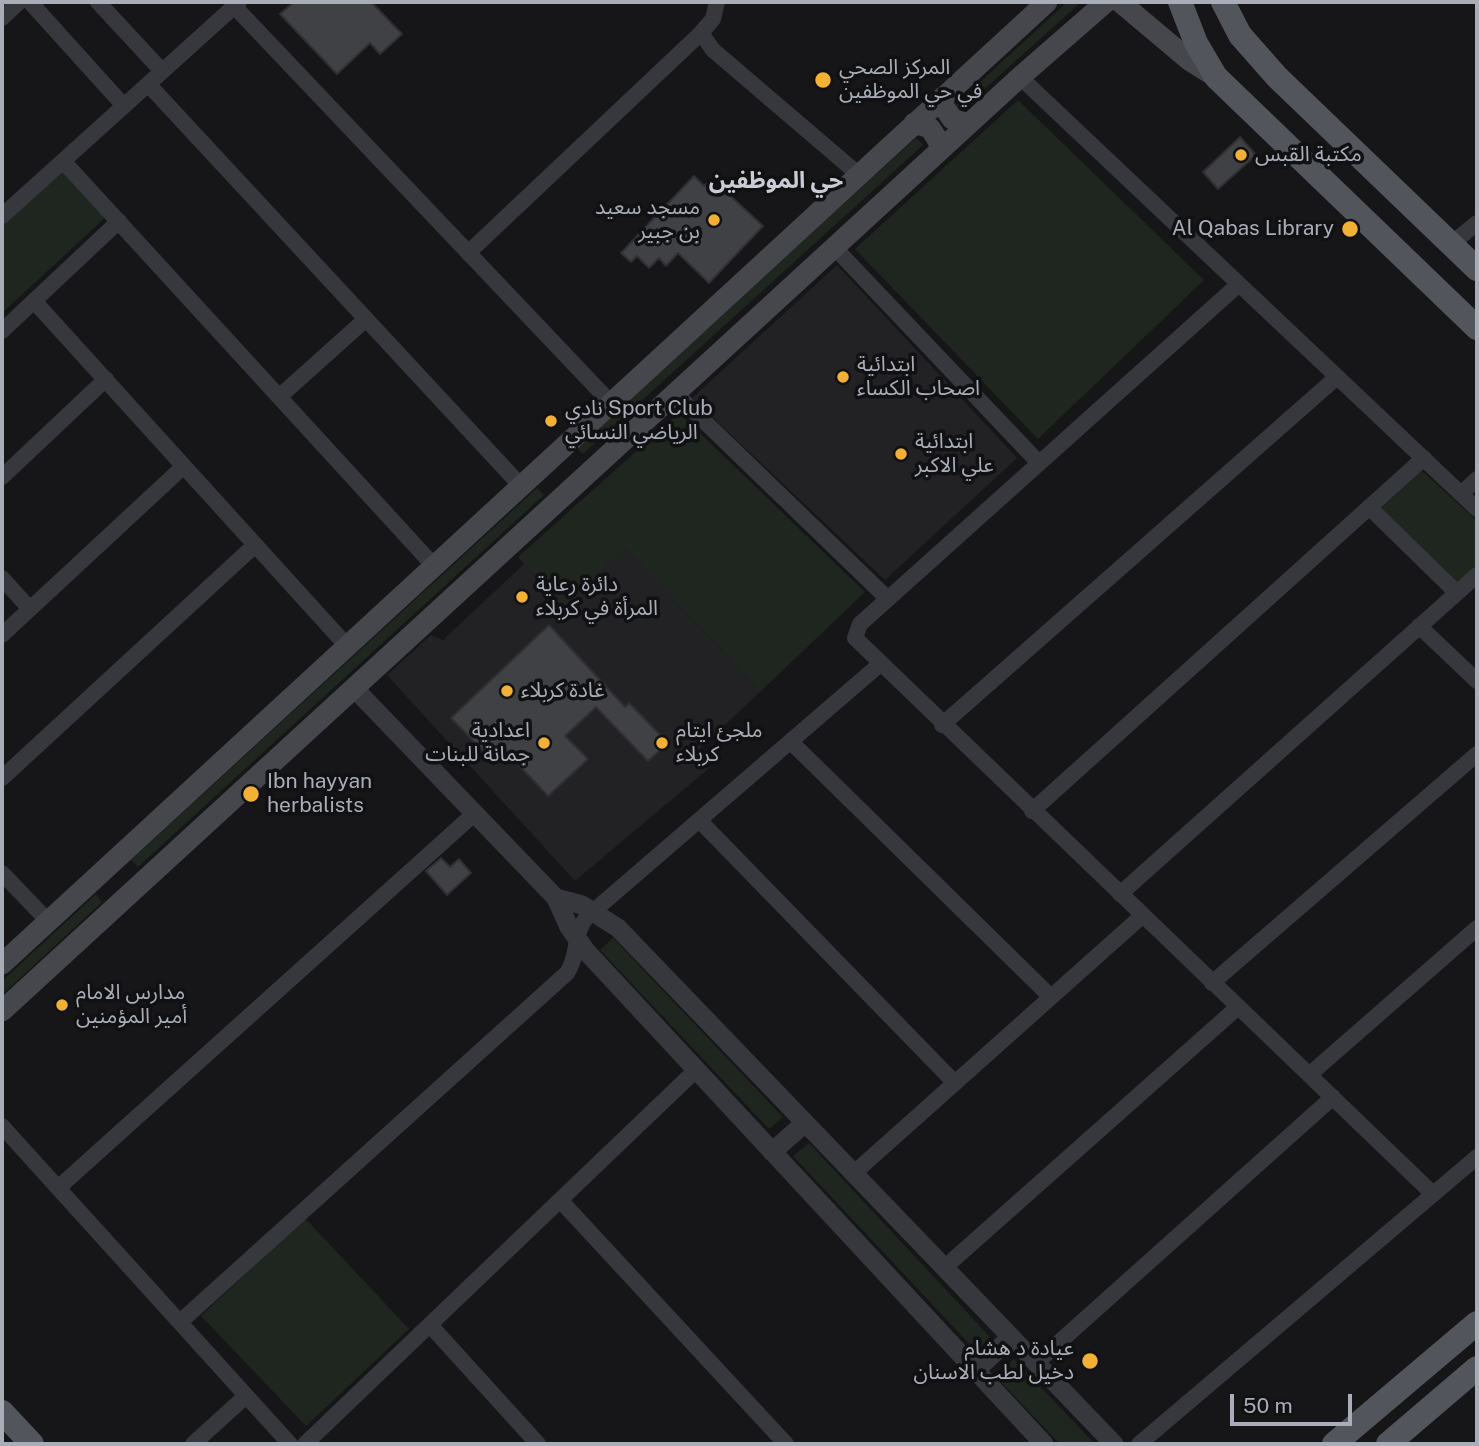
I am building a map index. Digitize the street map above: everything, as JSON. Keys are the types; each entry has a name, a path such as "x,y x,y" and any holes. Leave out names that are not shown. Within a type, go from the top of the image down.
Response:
{"main road":[{"path":"2,964 1046,2"},
{"path":"2,1012 939,150 1106,2"},
{"path":"1120,2 1189,60 1216,77 1477,328"},
{"path":"1180,2 1196,43 1216,77"},
{"path":"1223,2 1248,46 1326,126 1477,269"},
{"path":"943,97 943,105 952,119 968,124"},
{"path":"914,123 930,128 939,142 939,150"},
{"path":"1292,150 1302,152 1320,144 1326,126"},
{"path":"1329,186 1329,166 1342,152 1352,150"},
{"path":"564,447 566,463 571,469 586,475"},
{"path":"525,482 538,478 552,486 557,502"},
{"path":"120,855 120,863 129,876 144,881"},
{"path":"90,883 97,884 110,894 113,910"},
{"path":"1334,1444 1477,1323"},
{"path":"1388,1444 1475,1373"},
{"path":"2,1412 32,1444"}],"street":[{"path":"30,2 124,106"},
{"path":"98,2 162,71"},
{"path":"468,253 701,33 713,19 717,2"},
{"path":"2,216 236,4 611,403"},
{"path":"701,33 713,50 858,174"},
{"path":"1020,76 1477,509"},
{"path":"148,84 366,319 525,482"},
{"path":"63,160 434,566"},
{"path":"2,331 119,221"},
{"path":"1451,244 1477,223"},
{"path":"834,247 1039,463"},
{"path":"1239,284 857,627 854,634 859,645 879,665 1433,1194"},
{"path":"34,300 347,646"},
{"path":"279,397 366,319"},
{"path":"942,725 1337,377"},
{"path":"2,477 106,379"},
{"path":"675,393 888,599"},
{"path":"1032,811 1424,458"},
{"path":"2,635 184,466"},
{"path":"1461,494 1477,479"},
{"path":"1369,507 1457,593"},
{"path":"2,778 255,545"},
{"path":"1120,894 1477,575"},
{"path":"2,578 30,609"},
{"path":"1419,626 1477,681"},
{"path":"180,1322 567,972 576,957 580,926 594,911 879,665"},
{"path":"354,688 556,898 577,939 1044,1444"},
{"path":"791,742 1051,997"},
{"path":"1212,982 1477,754"},
{"path":"58,1188 474,814"},
{"path":"701,821 955,1083"},
{"path":"2,873 48,921"},
{"path":"556,898 594,911 618,929 1114,1444"},
{"path":"854,1173 1142,915"},
{"path":"1309,1075 1477,928"},
{"path":"944,1268 1238,1007"},
{"path":"306,1444 696,1070"},
{"path":"1036,1363 1332,1097"},
{"path":"772,1152 805,1123"},
{"path":"2,1126 290,1444"},
{"path":"1139,1444 1477,1157"},
{"path":"560,1200 786,1444"},
{"path":"430,1325 538,1444"},
{"path":"975,1371 1011,1337"},
{"path":"193,1444 246,1396"}],"shaded area":[{"path":"1067,2 1081,2 958,113 954,106"},
{"path":"1018,100 1204,280 1038,439 855,249"},
{"path":"916,138 923,145 583,454 576,447"},
{"path":"63,169 107,216 2,313 2,226"},
{"path":"837,265 1017,458 885,580 692,398"},
{"path":"679,413 865,592 761,691 625,549 563,607 518,557"},
{"path":"1422,471 1477,521 1477,565 1457,583 1381,508"},
{"path":"537,488 544,495 138,867 131,860"},
{"path":"625,549 761,691 695,753 708,769 575,881 387,675 431,635 443,640 524,564 563,607"},
{"path":"96,894 102,902 2,995 2,981"},
{"path":"613,938 783,1117 769,1129 600,950"},
{"path":"809,1143 990,1337 976,1351 793,1156"},
{"path":"305,1218 409,1329 306,1426 201,1316"},
{"path":"1014,1359 1095,1444 1060,1444 995,1376"}],"building":[{"path":"294,2 371,2 402,34 380,54 370,43 337,74 280,14"},
{"path":"1240,137 1256,155 1218,189 1203,172"},
{"path":"694,176 704,186 708,182 721,195 725,191 763,226 709,283 678,253 666,266 659,258 649,268 637,256 631,262 621,253"},
{"path":"549,625 625,707 629,703 668,743 648,761 596,707 565,736 588,759 548,796 501,746 489,757 451,718"},
{"path":"441,858 450,867 459,859 471,873 447,895 426,871"}],"place":[{"name":"المركز الصحي في حي الموظفين","path":"823,80"},
{"name":"مكتبة القبس","path":"1241,155"},
{"name":"مسجد سعيد بن جبير","path":"714,220"},
{"name":"Al Qabas Library","path":"1350,229"},
{"name":"ابتدائية اصحاب الكساء","path":"843,377"},
{"name":"نادي Sport Club الرياضي النسائي","path":"551,421"},
{"name":"ابتدائية علي الاكبر","path":"901,454"},
{"name":"دائرة رعاية المرأة في كربلاء","path":"522,597"},
{"name":"غادة كربلاء","path":"507,691"},
{"name":"اعدادية جمانة للبنات","path":"544,743"},
{"name":"ملجئ ايتام كربلاء","path":"662,743"},
{"name":"Ibn hayyan herbalists","path":"251,794"},
{"name":"مدارس الامام أمير المؤمنين","path":"62,1005"},
{"name":"عيادة د هشام دخيل لطب الاسنان","path":"1090,1361"}],"district":[{"name":"حي الموظفين","path":"776,181"}]}
